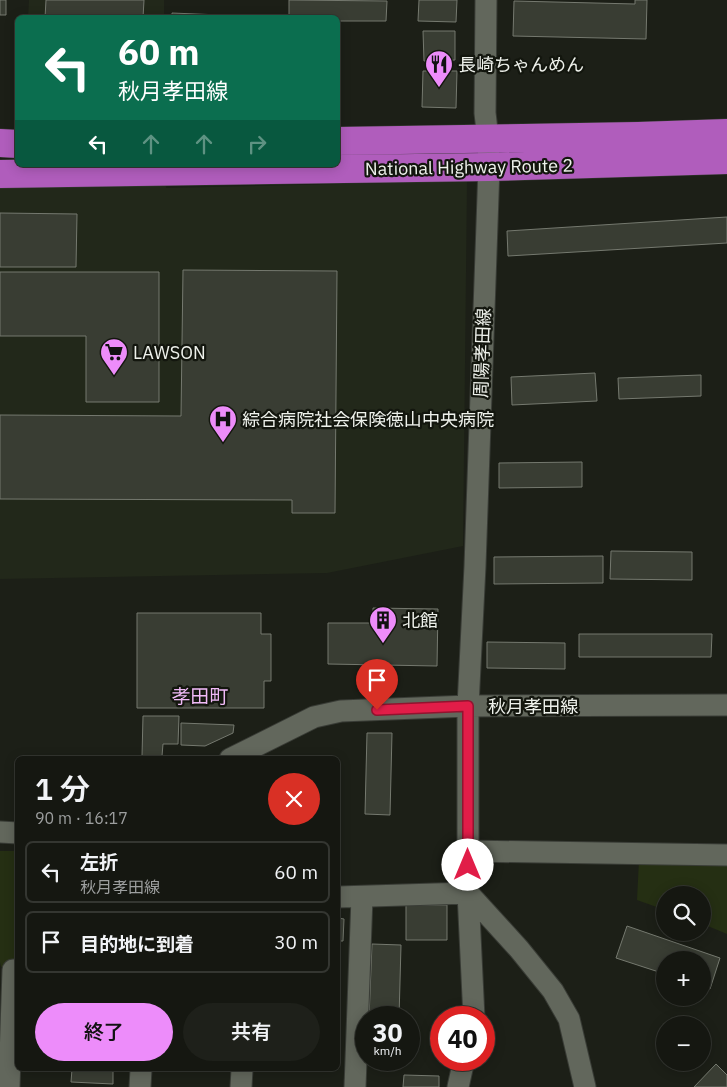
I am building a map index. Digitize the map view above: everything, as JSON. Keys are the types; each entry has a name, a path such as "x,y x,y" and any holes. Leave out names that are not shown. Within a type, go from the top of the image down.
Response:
{"highway":[{"name":"National Highway Route 2","path":"340,141 727,133"},
{"path":"0,143 15,144"},
{"name":"National Highway Route 2","path":"0,174 489,168 727,160"}],"street":[{"name":"周陽孝田線","path":"473,1006 468,893 468,706 475,566 489,168 488,139 484,114 486,0"},
{"name":"秋月孝田線","path":"236,756 314,717 341,711 468,706 727,705"},
{"path":"0,832 15,833"},
{"path":"468,851 727,855"},
{"path":"340,897 362,898 468,893 519,949 553,991 568,1019 585,1087"},
{"path":"355,1087 362,898"},
{"path":"9,1087 15,970"},
{"path":"140,1071 140,1087"},
{"path":"241,1087 242,1071"},
{"path":"458,1087 462,1071"}],"shaded area":[{"path":"29,0 164,0 164,15 28,15"},
{"path":"148,167 165,167 166,188 467,181 463,546 327,573 0,579 0,184"}],"green space":[{"path":"0,851 15,851 15,967 1,967"},
{"path":"639,860 727,860 727,934 711,927 711,886 656,886 656,907 637,900"}],"building":[{"path":"0,0 6,0 6,15 0,15"},
{"path":"46,0 144,0 143,15 45,15"},
{"path":"289,0 387,1 386,21 340,21 340,15 289,15"},
{"path":"419,0 457,0 456,22 418,21"},
{"path":"635,0 647,0 646,39 513,36 514,1 635,4"},
{"path":"172,13 220,15 172,15"},
{"path":"423,31 455,31 455,60 424,61"},
{"path":"423,71 457,71 456,108 422,107"},
{"path":"0,213 77,214 76,267 0,267"},
{"path":"727,217 727,243 508,256 507,231"},
{"path":"183,270 337,271 335,513 292,513 292,500 0,499 0,415 181,416"},
{"path":"0,272 159,272 159,402 86,402 86,336 0,336"},
{"path":"595,373 597,401 512,405 511,377"},
{"path":"701,375 701,396 619,399 618,378"},
{"path":"582,462 582,487 499,488 499,463"},
{"path":"611,551 692,552 692,580 610,579"},
{"path":"603,556 603,583 494,584 494,557"},
{"name":"北館","path":"373,608 438,609 437,666 328,664 328,623 373,623"},
{"path":"137,613 261,613 261,634 271,634 271,681 264,681 264,708 137,708"},
{"path":"579,634 712,634 711,657 579,657"},
{"path":"487,642 565,643 565,669 487,668"},
{"path":"143,716 179,716 178,744 163,744 162,756 142,756"},
{"path":"181,723 234,725 233,733 205,746 181,745"},
{"path":"367,733 392,733 390,815 365,814"},
{"path":"406,905 447,905 447,940 406,940"},
{"path":"340,918 344,919 343,941 340,941"},
{"path":"627,926 656,936 656,941 671,941 700,951 656,951 656,971 616,958"},
{"path":"372,944 401,945 399,1006 369,1006"},
{"path":"711,955 720,958 711,986"},
{"path":"716,1064 727,1075 727,1087 694,1087 711,1071"},
{"path":"72,1071 113,1071 113,1084 71,1082"},
{"path":"404,1075 439,1076 439,1087 403,1087"}],"place":[{"name":"長崎ちゃんめん","path":"439,88"},
{"name":"LAWSON","path":"114,376"},
{"name":"綜合病院社会保険徳山中央病院","path":"223,443"},
{"name":"北館","path":"383,644"}],"district":[{"name":"孝田町","path":"200,696"}],"route":[{"path":"377,710 468,706 468,865"}]}
